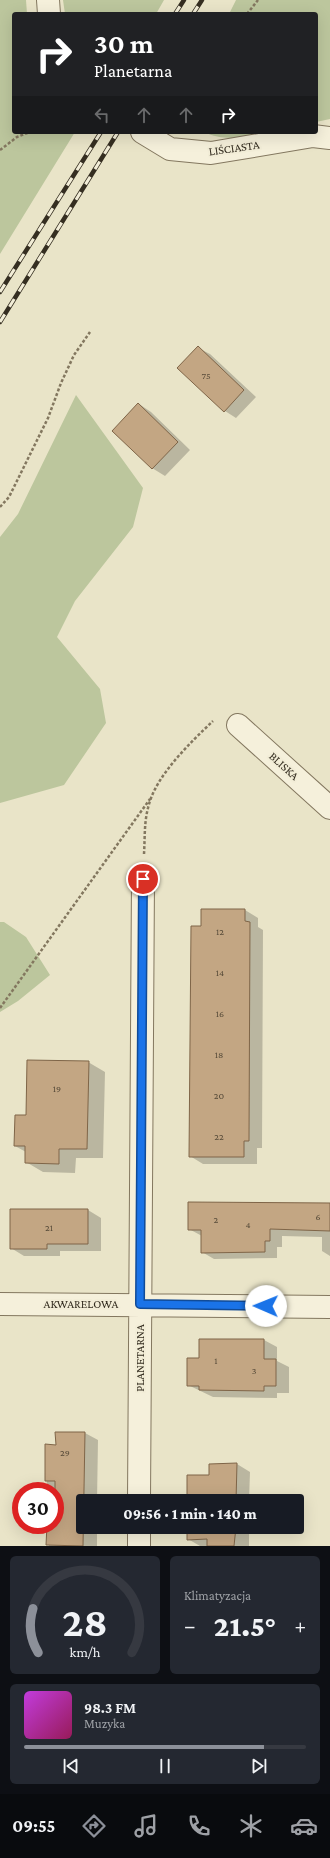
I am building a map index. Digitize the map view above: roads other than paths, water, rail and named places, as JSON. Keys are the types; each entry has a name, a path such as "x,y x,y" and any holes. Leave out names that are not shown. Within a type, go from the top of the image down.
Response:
{"street":[{"path":"48,0 50,12"},
{"name":"LIŚCIASTA","path":"145,134 170,149 210,153 313,136 330,138"},
{"name":"BLISKA","path":"238,725 330,808"},
{"name":"PLANETARNA","path":"139,1494 143,879"},
{"name":"AKWARELOWA","path":"0,1304 140,1304 330,1307"},
{"path":"139,1534 139,1546"}],"railway":[{"path":"176,12 184,0"},
{"path":"194,12 202,0"},
{"path":"0,292 100,134"},
{"path":"0,322 117,134"}]}
